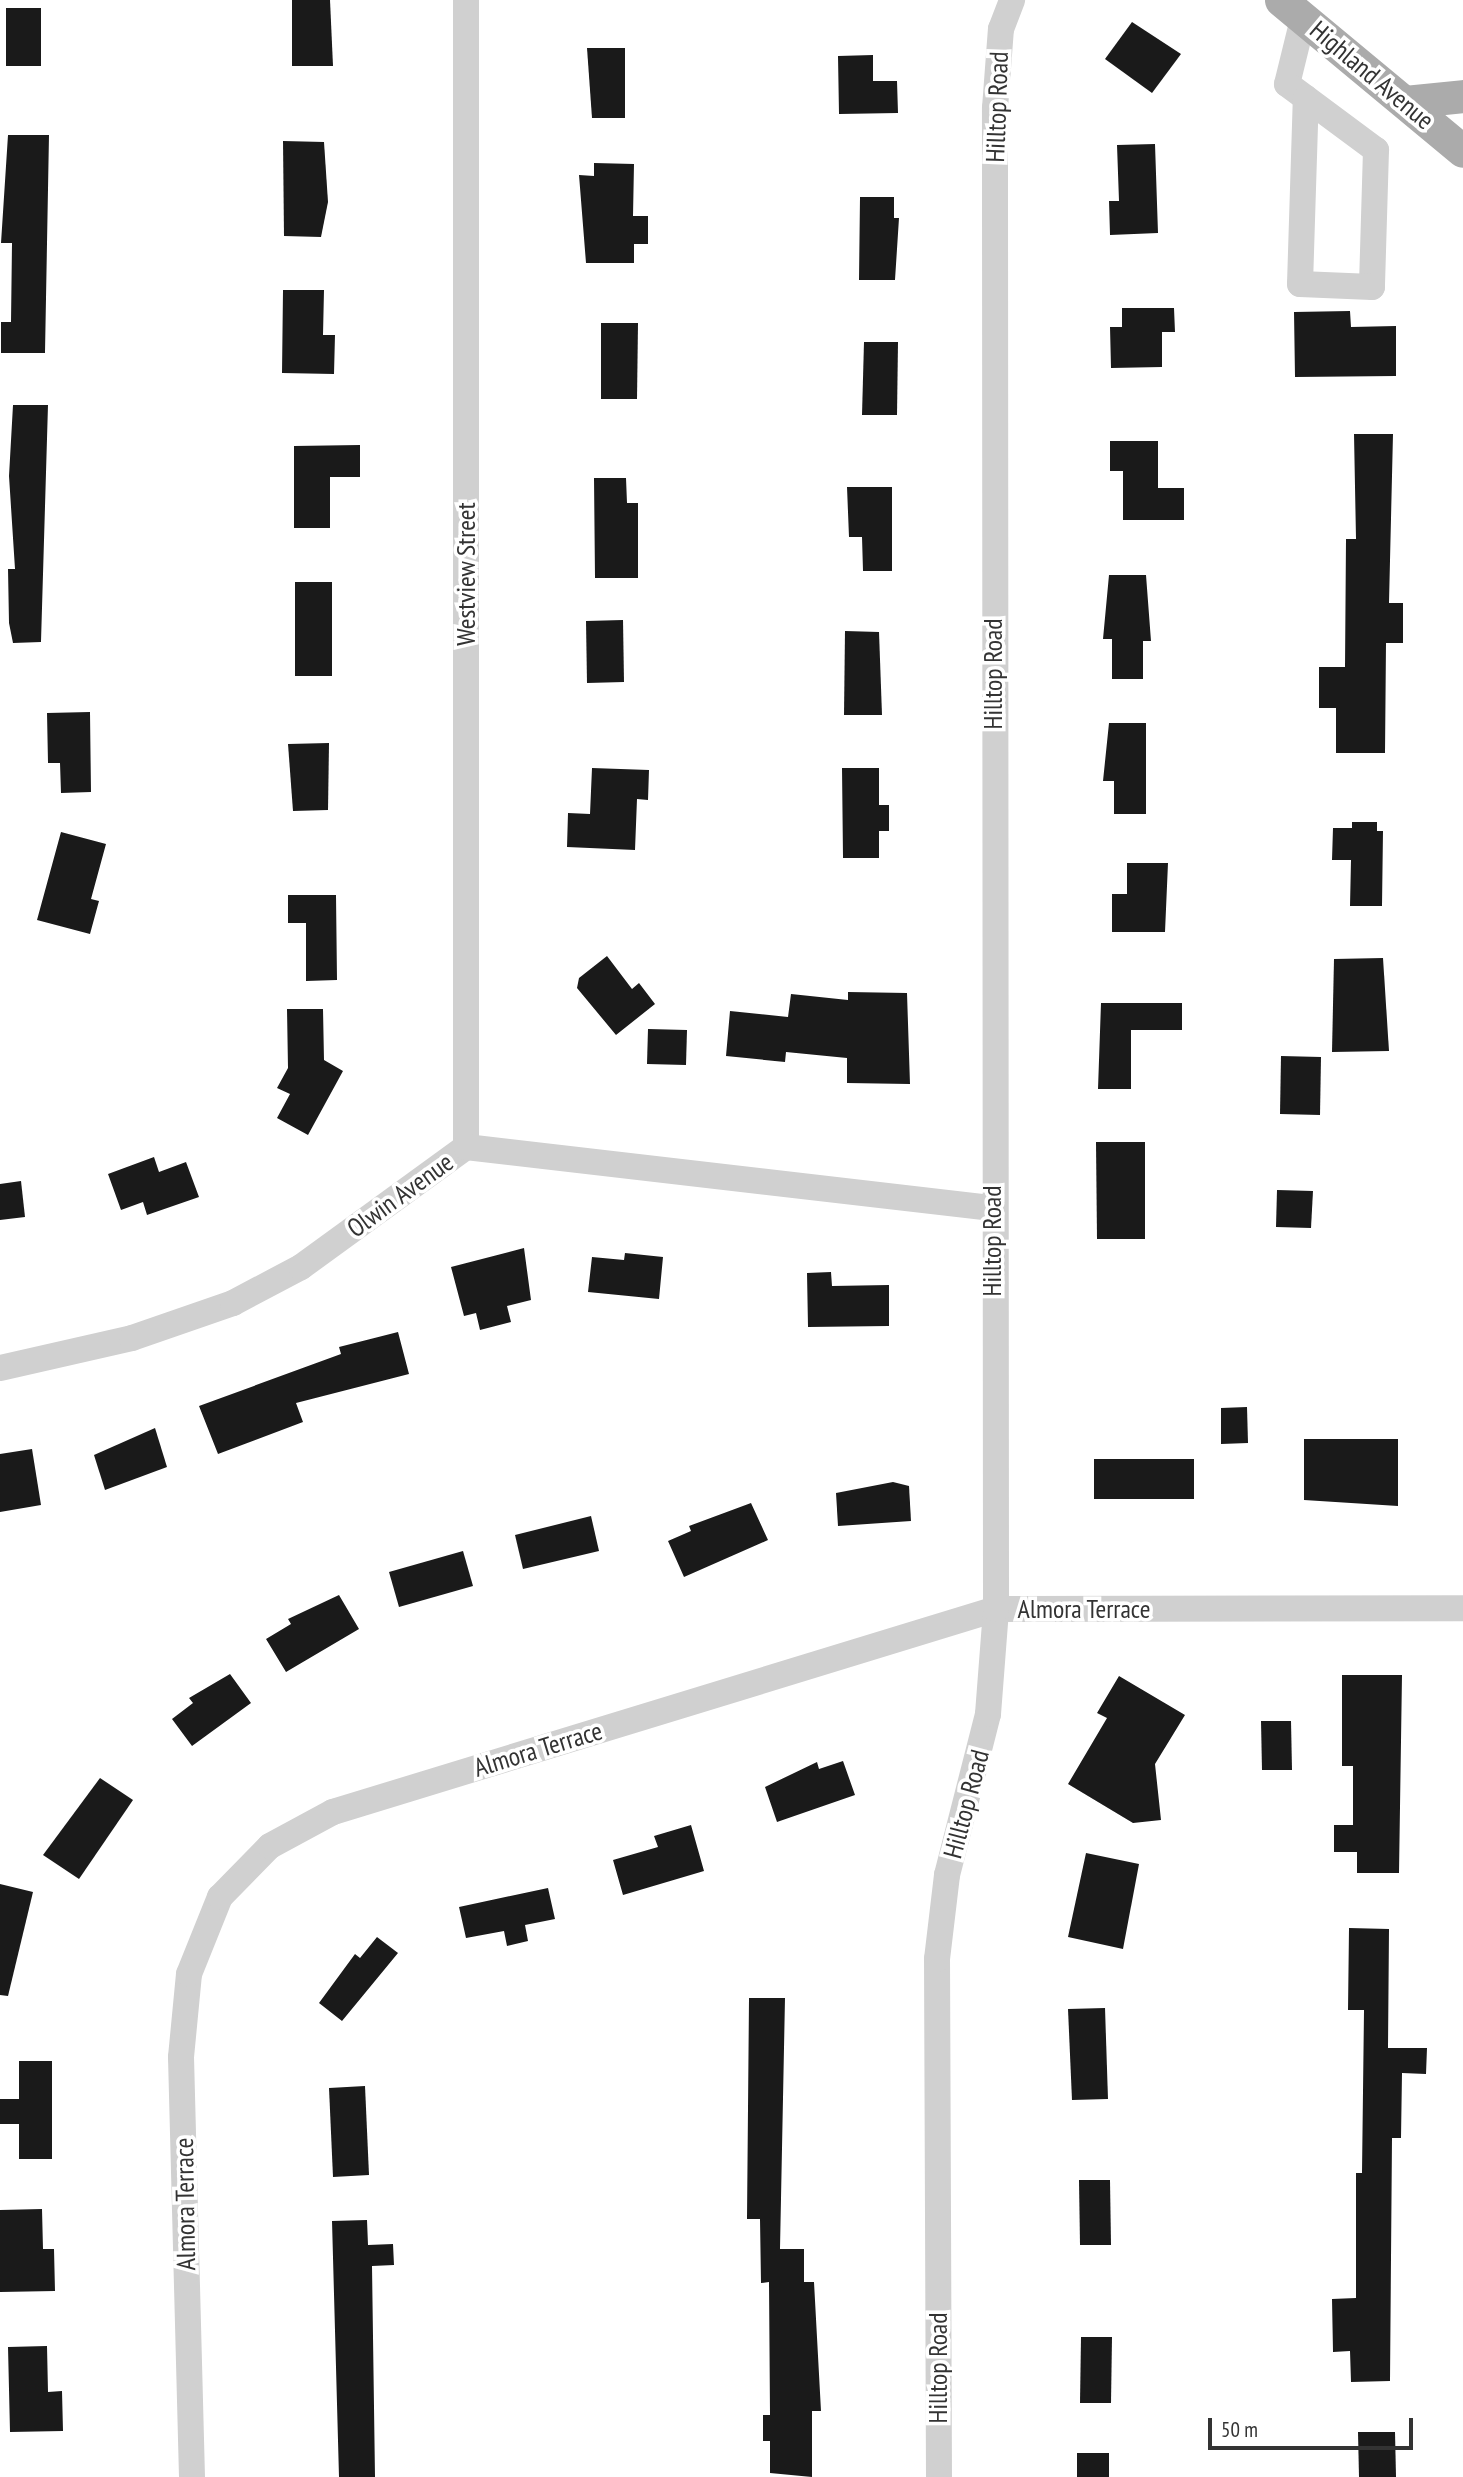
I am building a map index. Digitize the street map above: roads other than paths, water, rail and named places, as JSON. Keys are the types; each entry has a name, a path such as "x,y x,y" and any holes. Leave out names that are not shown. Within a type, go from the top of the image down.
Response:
{"main road":[{"name":"Highland Avenue","path":"1292,9 1463,150"},
{"path":"1405,103 1463,96"}],"street":[{"name":"Westview Street","path":"466,0 466,1147"},
{"name":"Hilltop Road","path":"939,2477 937,1959 947,1875 988,1714 996,1609 992,1208 995,108 1001,29 1012,0"},
{"path":"1292,9 1287,84 1377,150 1372,287 1300,284 1306,98"},
{"name":"Olwin Avenue","path":"0,1368 142,1336 233,1303 302,1267 466,1147 992,1208"},
{"name":"Almora Terrace","path":"192,2477 184,2014 197,1943 234,1878 270,1846 333,1812 996,1609 1463,1608"}]}
